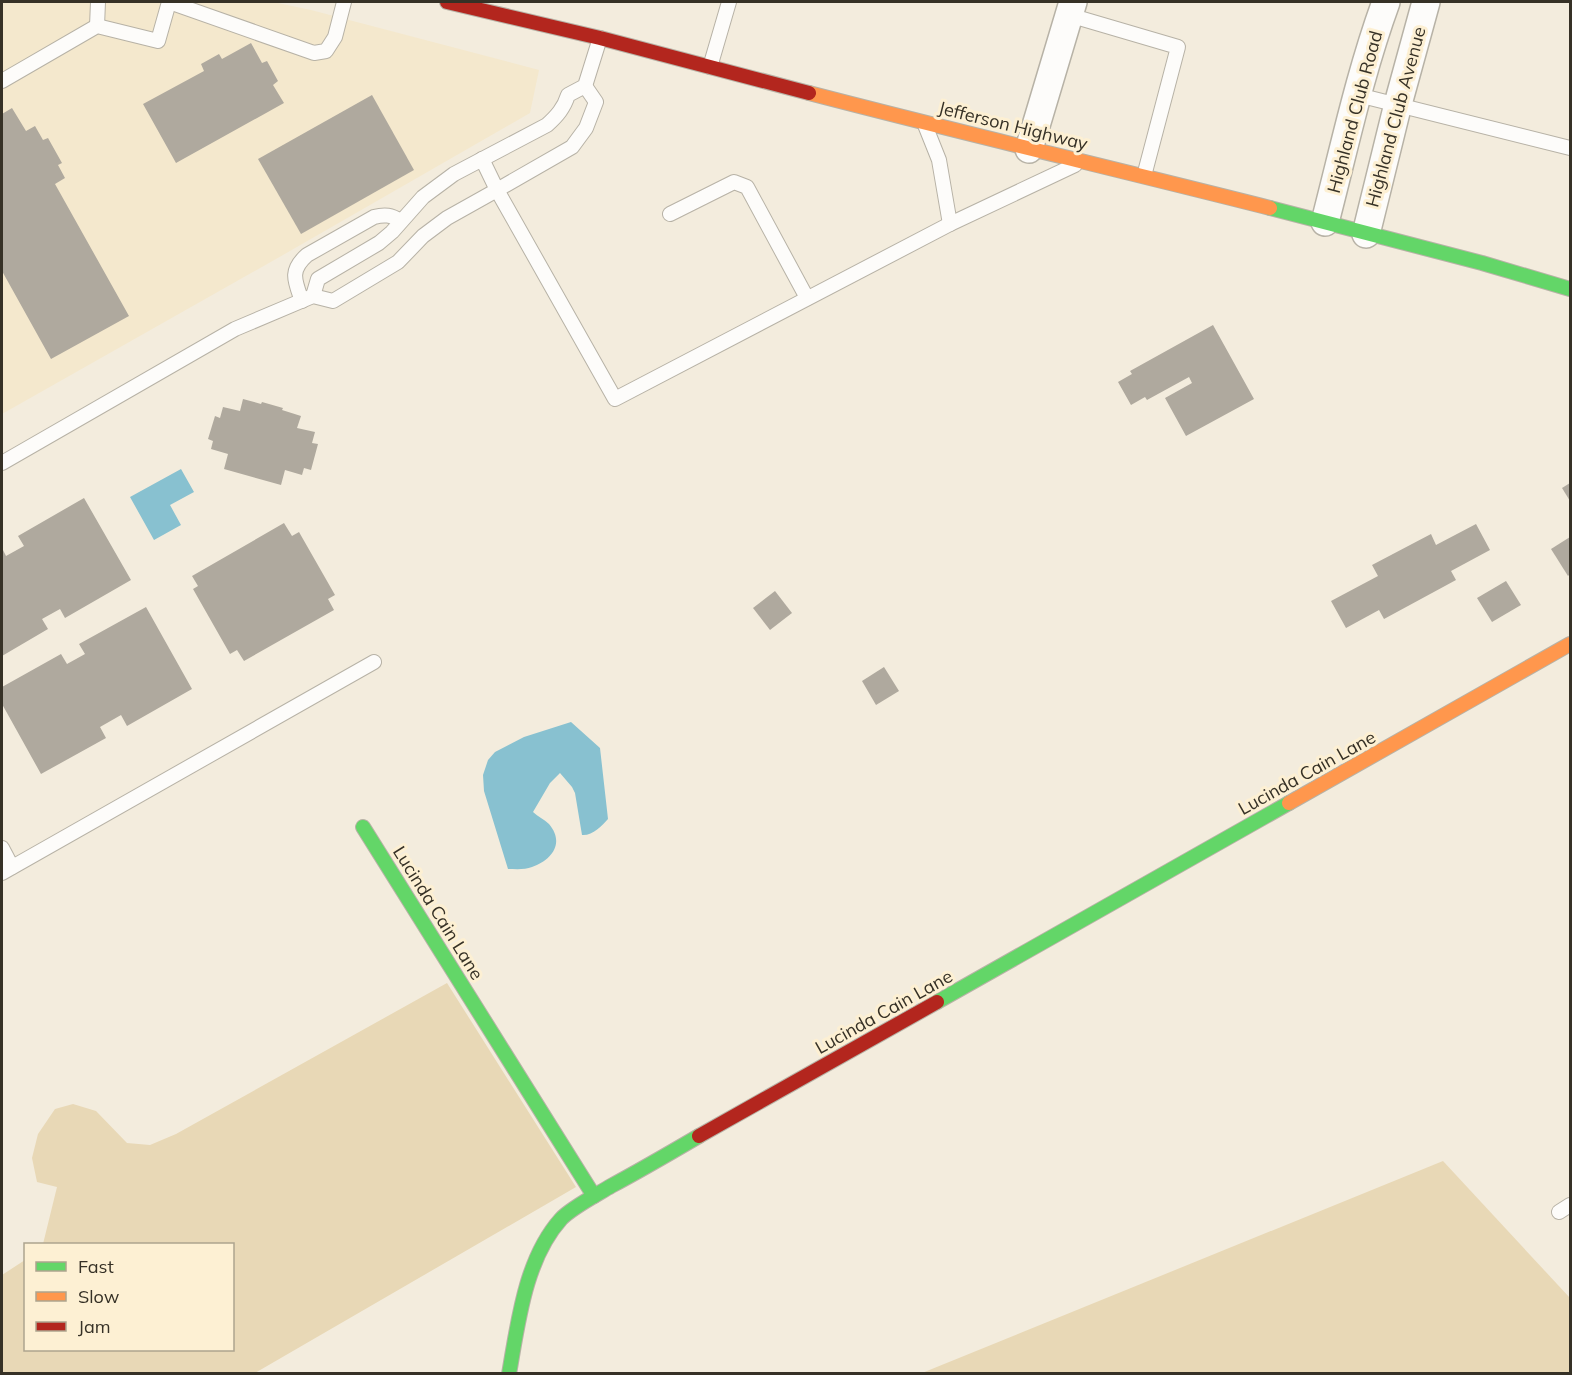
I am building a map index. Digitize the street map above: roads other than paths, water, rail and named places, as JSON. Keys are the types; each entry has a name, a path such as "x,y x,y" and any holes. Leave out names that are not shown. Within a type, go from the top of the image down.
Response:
{"street":[{"name":"Jefferson Highway","path":"447,2 600,38 924,123 1325,222 1482,263 1570,289"},
{"name":"Highland Club Road","path":"1325,222 1358,95 1386,2"},
{"name":"Highland Club Avenue","path":"1366,234 1426,2"},
{"path":"1029,149 1071,8"},
{"name":"Lucinda Cain Lane","path":"363,827 594,1196 1570,644"},
{"path":"509,1374 519,1319 532,1268 544,1244 562,1218 594,1196"}],"lane":[{"path":"97,26 98,2"},
{"path":"2,81 97,26 158,40 169,2 314,53 326,51 335,36 344,2"},
{"path":"710,67 729,2"},
{"path":"1071,8 1178,47 1144,176"},
{"path":"307,298 318,279 379,243 423,197 454,174 547,125 564,106 568,95 585,86 600,38"},
{"path":"2,463 235,329 307,298 333,301 398,262 423,236 447,218 572,147 586,128 596,102 585,86"},
{"path":"1358,95 1570,148"},
{"path":"924,123 939,160 950,224"},
{"path":"482,159 497,190 615,399 950,224 1082,161"},
{"path":"670,214 734,182 747,187 807,298"},
{"path":"307,298 295,280 295,272 299,262 307,255 375,217 384,214 401,221"},
{"path":"2,848 7,870 374,662"}],"water":[{"path":"181,469 194,492 170,505 181,525 154,540 130,497"},
{"path":"571,722 600,748 608,819 593,832 582,835 575,793 560,773 550,783 533,812 549,824 554,831 556,844 554,850 545,860 532,867 508,869 484,791 483,775 488,760 495,752 524,737"}]}
